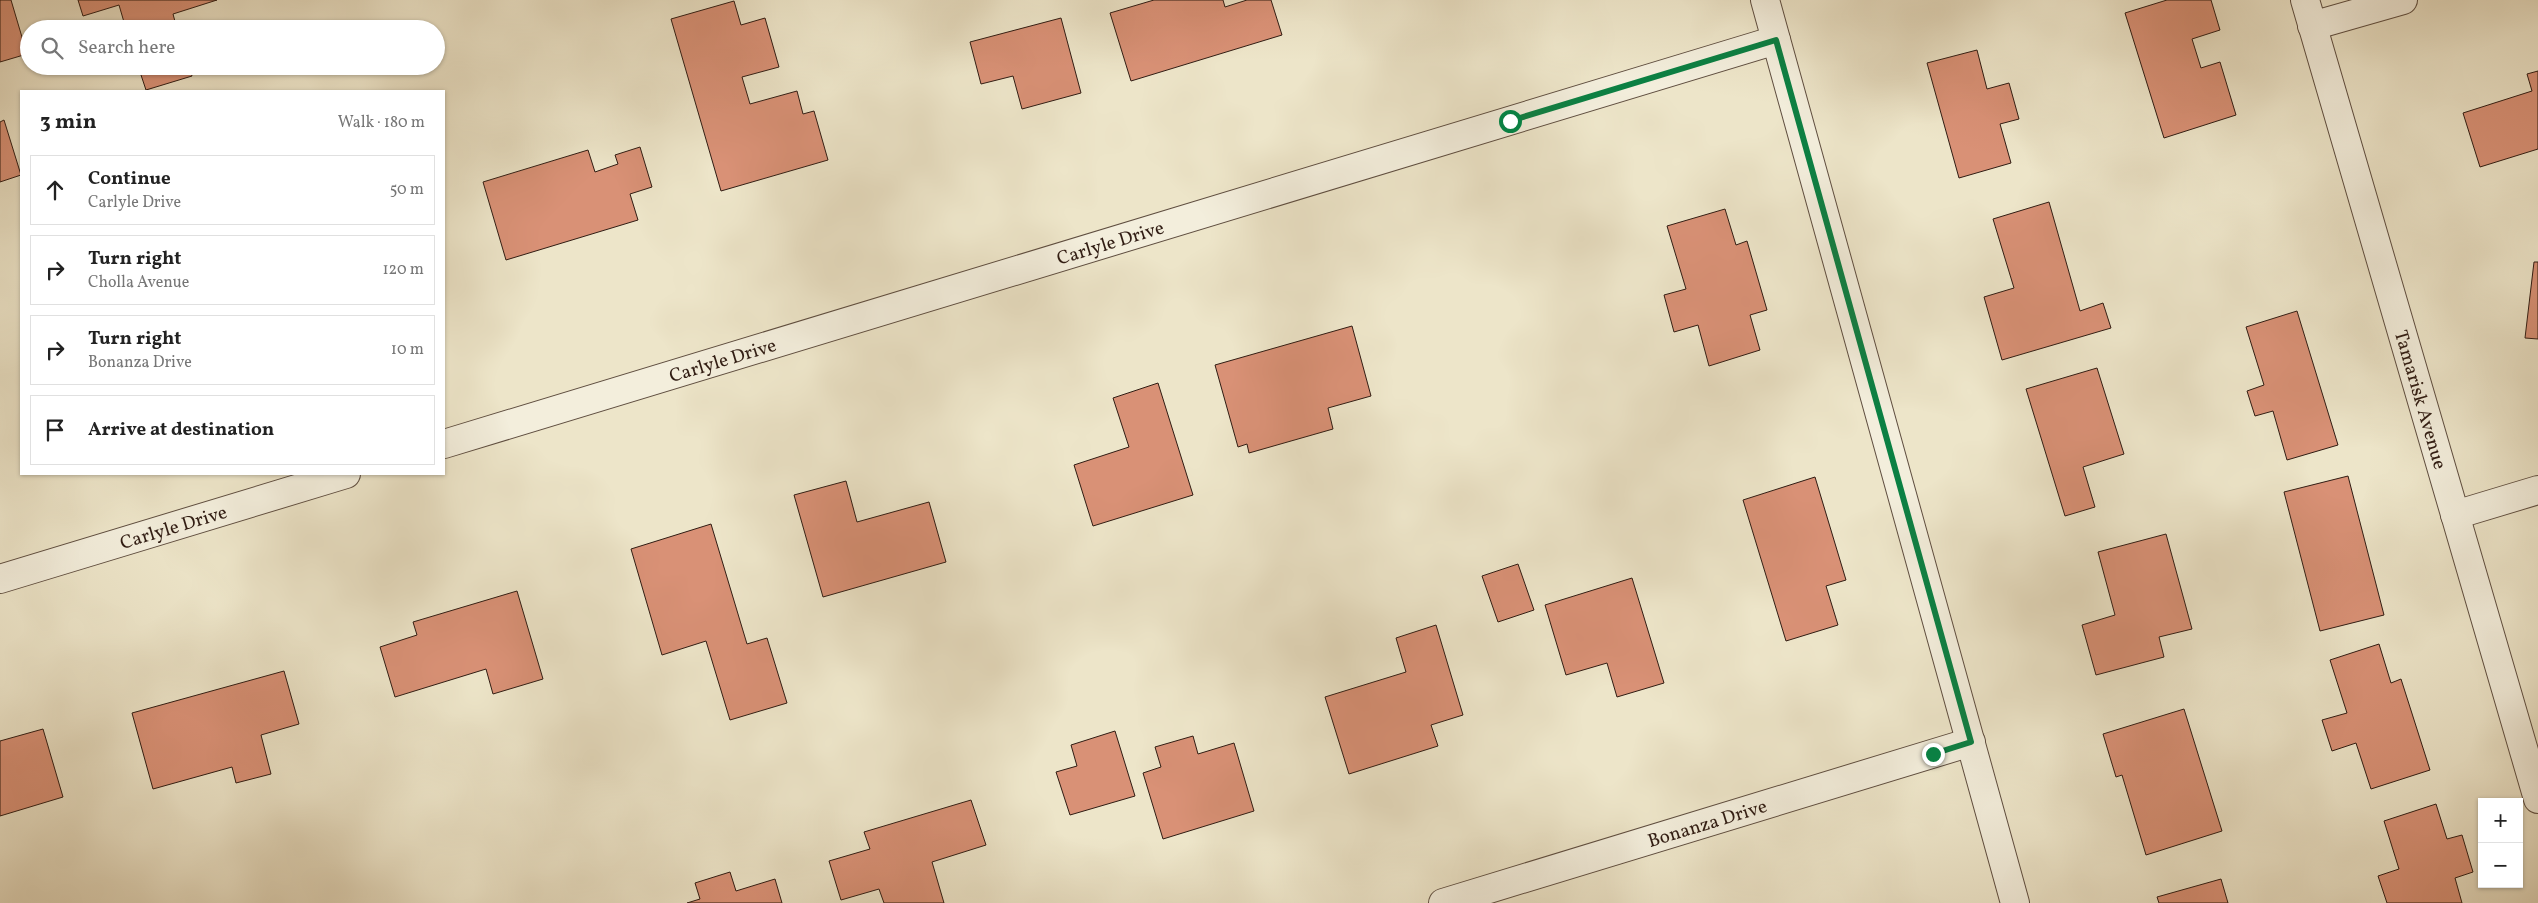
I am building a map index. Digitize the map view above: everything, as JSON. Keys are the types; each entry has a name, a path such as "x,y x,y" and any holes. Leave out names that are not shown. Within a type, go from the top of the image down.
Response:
{"street":[{"path":"1765,0 2015,903"},
{"name":"Tamarisk Avenue","path":"2305,0 2538,799"},
{"path":"2312,26 2403,0"},
{"name":"Carlyle Drive","path":"445,444 1776,40"},
{"name":"Carlyle Drive","path":"0,579 343,475"},
{"path":"2455,515 2538,490"},
{"name":"Bonanza Drive","path":"1443,903 1971,742"}],"building":[{"path":"0,0 11,0 20,30 20,56 0,62"},
{"path":"78,0 217,0 173,14 175,20 123,20 119,5 83,16"},
{"path":"1154,0 1223,0 1225,7 1247,0 1271,0 1282,35 1131,81 1110,13"},
{"path":"2167,0 2211,0 2220,30 2192,39 2201,68 2220,62 2236,115 2164,138 2125,13"},
{"path":"734,1 741,25 765,18 779,67 742,77 750,104 797,91 803,114 814,111 828,160 721,191 671,19"},
{"path":"1061,18 1081,93 1022,109 1013,76 981,84 970,42"},
{"path":"1977,50 1987,89 2009,83 2019,119 2000,124 2011,163 1959,178 1927,63"},
{"path":"2538,71 2538,149 2480,167 2463,113 2532,91 2527,74"},
{"path":"141,75 192,75 192,76 146,90"},
{"path":"4,120 20,175 0,182 0,122"},
{"path":"640,147 652,187 630,194 638,220 506,260 483,182 588,150 595,172 618,164 615,155"},
{"path":"2049,202 2080,311 2103,303 2111,328 2002,360 1984,297 2014,288 1993,219"},
{"path":"1725,209 1736,245 1747,241 1767,310 1750,315 1760,350 1709,366 1698,325 1674,332 1664,295 1686,289 1667,226"},
{"path":"2534,262 2538,262 2538,339 2525,338"},
{"path":"2297,311 2338,445 2287,460 2273,411 2255,416 2247,391 2264,385 2246,327"},
{"path":"1352,326 1371,396 1328,408 1333,429 1249,453 1247,444 1238,447 1215,365"},
{"path":"2097,368 2124,454 2083,467 2095,507 2065,516 2026,389"},
{"path":"1158,383 1193,495 1093,526 1074,465 1129,447 1113,398"},
{"path":"2348,476 2384,615 2320,631 2284,492"},
{"path":"1815,477 1846,580 1826,586 1838,625 1786,641 1743,500"},
{"path":"846,481 857,522 929,502 946,562 823,597 794,495"},
{"path":"711,524 747,644 767,638 787,703 730,720 706,641 662,655 631,549"},
{"path":"2166,534 2192,629 2159,637 2164,657 2096,675 2082,625 2115,615 2098,552"},
{"path":"1518,564 1534,610 1498,622 1482,576"},
{"path":"1632,578 1664,683 1617,697 1607,663 1566,675 1545,605"},
{"path":"517,591 543,679 493,694 486,669 395,697 380,647 417,635 413,622"},
{"path":"1436,625 1463,715 1431,725 1438,746 1349,774 1325,697 1406,672 1396,638"},
{"path":"2379,644 2391,683 2401,679 2430,770 2371,789 2356,743 2332,751 2322,720 2347,713 2330,660"},
{"path":"284,671 299,724 261,735 271,774 236,783 232,767 153,789 132,713"},
{"path":"2184,709 2222,831 2146,855 2122,775 2116,777 2103,734"},
{"path":"43,729 63,797 0,816 0,741"},
{"path":"1115,731 1135,796 1070,815 1056,772 1077,766 1071,745"},
{"path":"1193,736 1198,754 1234,743 1254,811 1163,839 1143,773 1161,767 1155,747"},
{"path":"971,800 986,845 932,862 944,903 884,903 879,889 841,900 829,861 870,849 864,832"},
{"path":"2436,804 2447,839 2462,835 2473,872 2455,878 2462,903 2387,903 2378,876 2399,869 2384,821"},
{"path":"730,872 736,891 775,879 782,903 687,903 700,899 695,883"},
{"path":"2221,879 2228,903 2159,903 2157,897"}],"route":[{"path":"1510,121 1776,40 1971,742 1933,754"}]}
